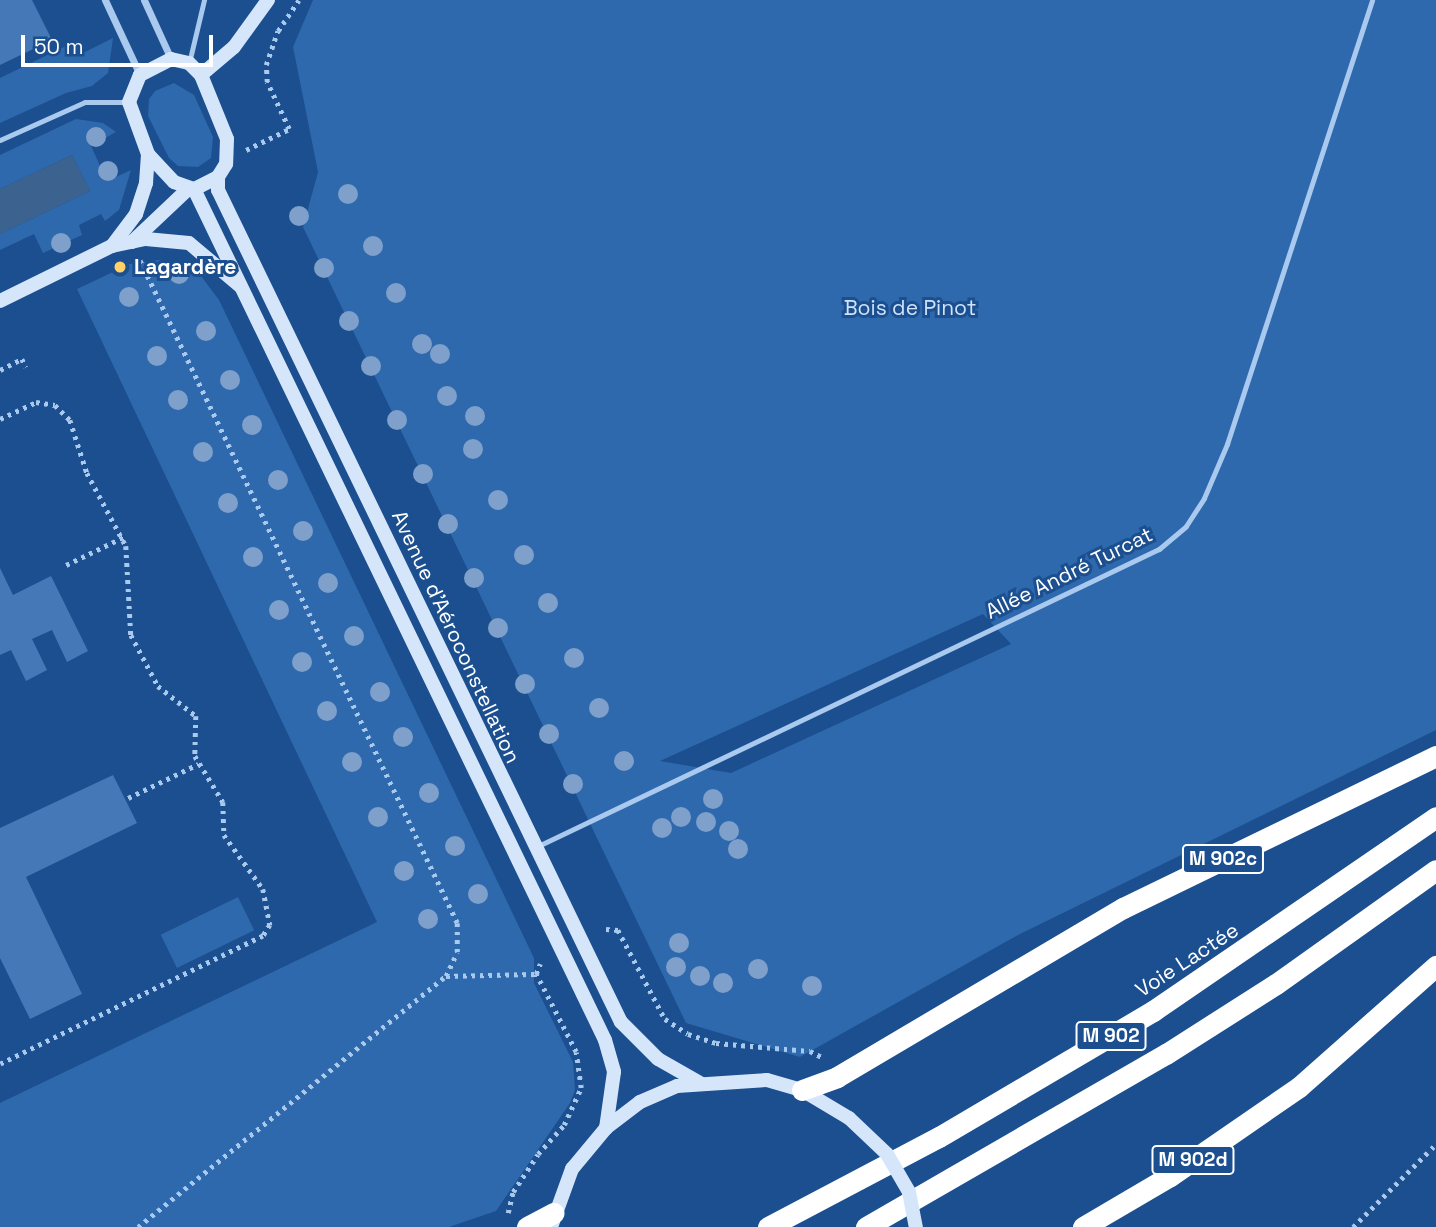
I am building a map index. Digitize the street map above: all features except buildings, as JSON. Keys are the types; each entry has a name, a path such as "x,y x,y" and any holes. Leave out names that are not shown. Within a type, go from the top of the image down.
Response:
{"highway":[{"name":"M 902c","path":"802,1090 837,1077 1123,908 1436,756"},
{"name":"Voie Lactée","path":"768,1227 939,1137 1153,1012 1436,817"},
{"name":"M 902","path":"866,1227 1166,1054 1276,984 1436,870"},
{"name":"M 902d","path":"1083,1227 1170,1176 1299,1087 1436,965"},
{"path":"527,1227 552,1220"}],"street":[{"path":"105,0 140,75"},
{"path":"144,0 172,59"},
{"path":"201,75 234,47 268,0"},
{"path":"131,243 191,189 218,177 226,164 226,139 201,75 189,63 172,59 140,75 129,102 148,154 167,176 191,189"},
{"path":"112,246 136,214 146,184 148,154"},
{"name":"Avenue d'Aéroconstellation","path":"218,177 218,190 533,848 621,1022 658,1059 700,1083"},
{"name":"Avenue d'Aéroconstellation","path":"191,189 245,290 605,1040 614,1072 606,1128"},
{"path":"0,301 112,246 168,239 189,243 245,290"},
{"path":"552,1220 572,1169 606,1128 640,1102 677,1086 767,1080 802,1090 849,1118 887,1154 909,1192 916,1227"}],"lane":[{"path":"111,0 112,14"},
{"path":"189,63 204,0"},
{"name":"Allée André Turcat","path":"533,848 1159,549 1186,526 1205,498 1227,444 1372,0"},
{"path":"0,140 85,102 129,102"}],"path":[{"path":"251,149 289,129 267,82 266,65 278,31 299,0"},
{"path":"138,1227 446,976 457,952 457,923 139,259"},
{"path":"0,370 22,359 26,367"},
{"path":"0,419 36,402 55,405 70,420 87,473 124,537 131,635 158,686 196,716 198,764 223,802 224,835 263,889 270,925 263,936 0,1064"},
{"path":"66,565 124,537"},
{"path":"128,798 198,764"},
{"path":"606,929 618,930 665,1019 688,1034 716,1043 810,1051 829,1061"},
{"path":"508,1216 513,1192 538,1154 565,1125 581,1088 576,1052 536,974 540,964"},
{"path":"446,976 536,974"},
{"path":"1353,1227 1436,1144"}],"green space":[{"name":"Bois de Pinot","path":"313,0 1436,0 1436,730 1020,934 800,1057 686,1023 303,227 318,172 293,47","holes":["983,614 1011,644 731,773 660,761"]},
{"path":"113,38 108,73 92,86 66,93 0,123 0,78 70,44 77,56"},
{"path":"174,83 194,95 213,137 211,158 198,167 178,166 169,158 148,116 149,99 155,91"},
{"path":"76,119 103,123 116,132 91,146 107,181 131,170 119,210 105,221 101,214 79,225 82,235 43,253 34,234 0,250 0,234 90,191 72,155 0,189 0,155"},
{"path":"159,260 201,276 219,300 534,958 534,983 573,1062 575,1090 570,1103 496,1211 449,1227 0,1227 0,1103 377,922 77,289 130,264"},
{"path":"238,897 254,930 177,968 161,935"}],"shaded area":[{"path":"72,155 90,191 0,234 0,189"}],"place":[{"name":"Lagardère","path":"120,267"}]}
